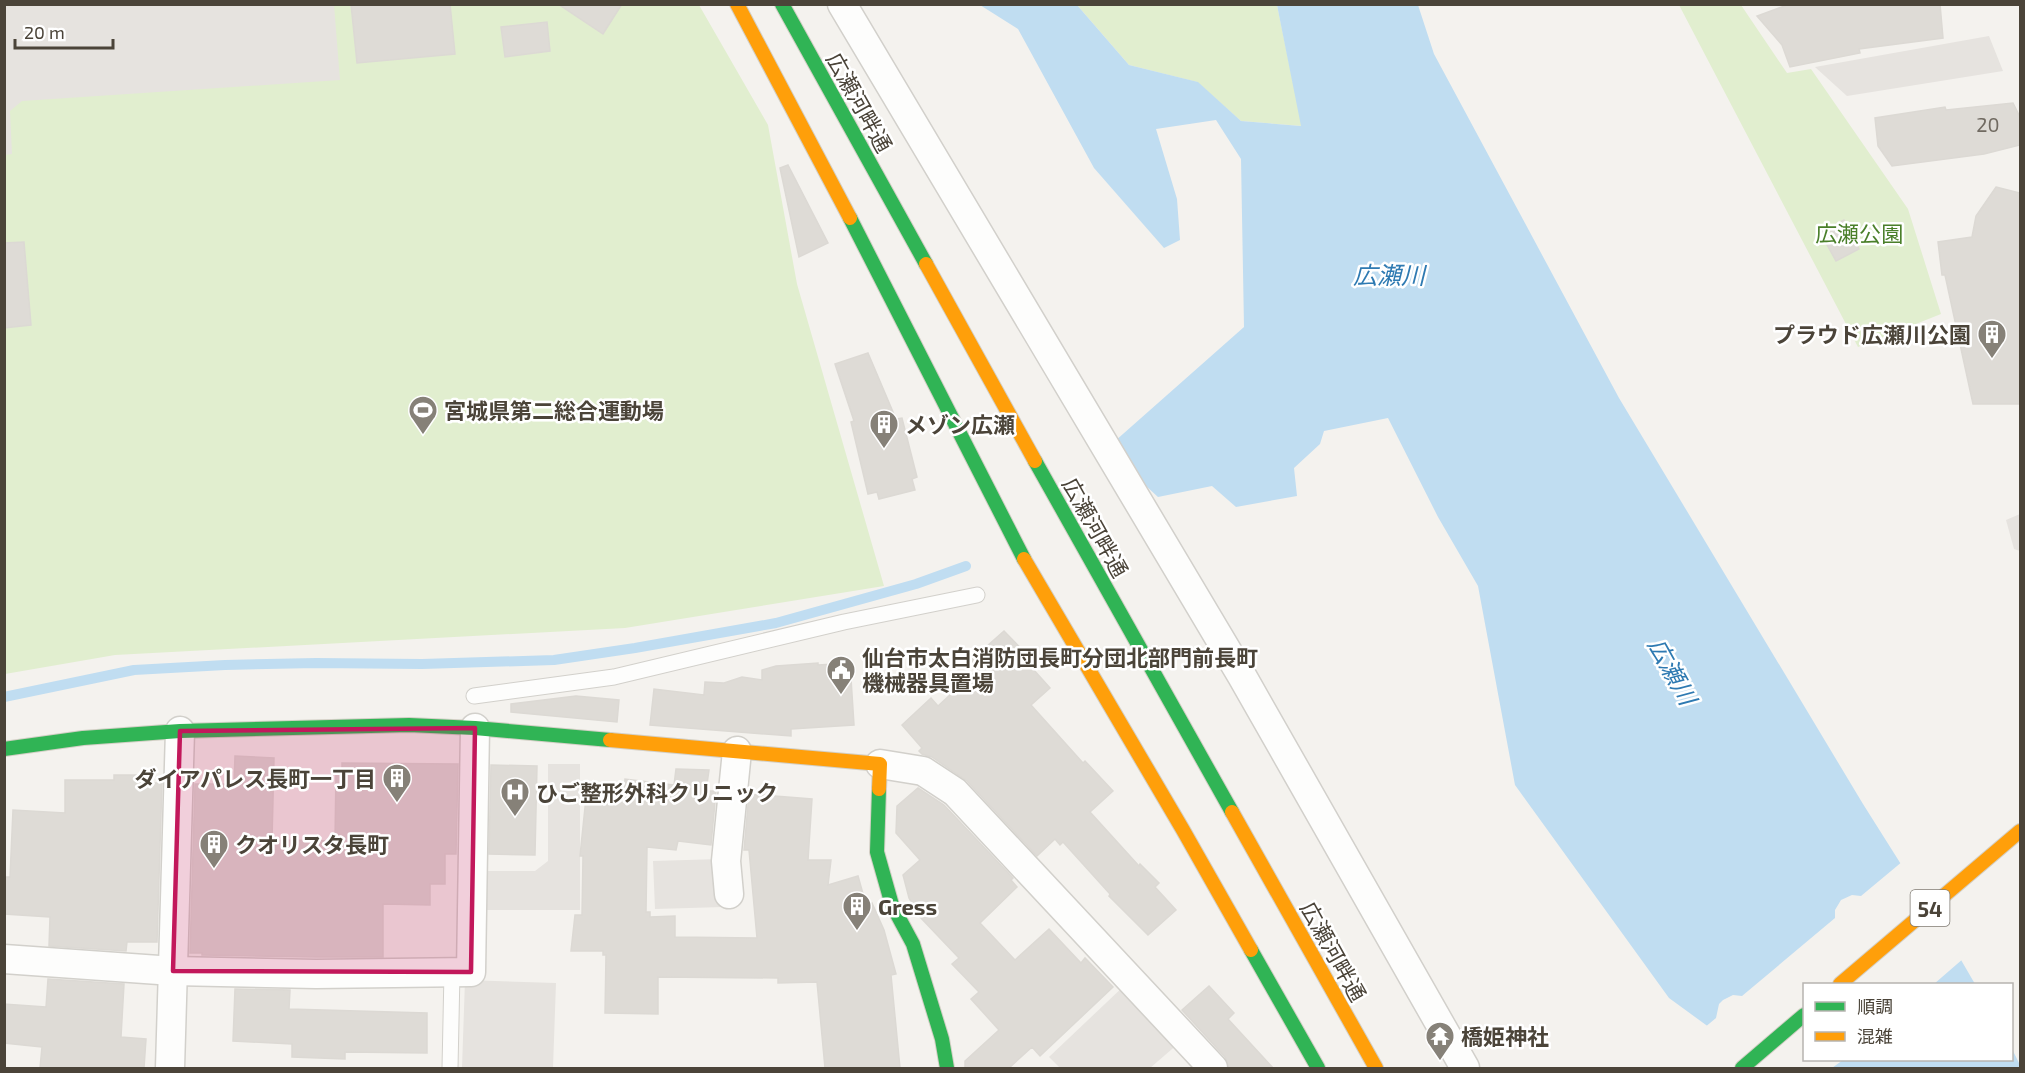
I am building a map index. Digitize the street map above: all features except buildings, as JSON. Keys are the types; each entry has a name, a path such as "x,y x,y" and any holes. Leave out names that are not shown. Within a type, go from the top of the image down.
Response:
{"main road":[{"path":"737,4 878,270 1032,576 1183,830 1318,1068"},
{"name":"広瀬河畔通","path":"782,4 1121,616 1376,1068"},
{"path":"4,749 83,738 180,731 409,725 475,728 880,764 877,852 892,906 913,944 942,1039 947,1068"},
{"name":"54","path":"1841,983 2020,831"},
{"path":"1742,1068 1803,1016"}],"street":[{"path":"842,4 1242,676 1465,1068"},
{"path":"4,959 172,971 316,974 471,972 475,728"},
{"path":"170,1068 180,731"},
{"path":"729,894 726,861 737,751"},
{"path":"880,764 923,771 955,792 1213,1068"}],"lane":[{"path":"474,696 614,677 844,622 977,595"},
{"path":"450,1068 452,972"}],"highlighted area":[{"path":"475,728 471,972 173,971 180,731"}],"green space":[{"name":"宮城県第二総合運動場","path":"5,5 699,5 768,125 797,284 884,586 625,628 115,655 5,674"},
{"path":"1077,5 1277,5 1302,126 1241,121 1197,82 1129,65"},
{"name":"広瀬公園","path":"1679,5 1741,5 1787,73 1811,69 1908,209 1941,314 1858,347"}],"shaded area":[{"path":"5,4 334,5 340,80 22,101 10,111 12,154 5,155"},
{"path":"1989,36 2003,71 1847,96 1815,67"},
{"path":"2020,514 2020,551 2014,549 2006,520"},
{"path":"548,764 580,764 580,910 479,910 479,871 535,871 548,861"},
{"path":"720,859 723,907 655,909 653,861"},
{"path":"465,980 556,983 553,1068 462,1068"},
{"path":"1125,985 1179,1043 1150,1068 1060,1068 1049,1057"}],"water":[{"name":"広瀬川","path":"980,5 1077,5 1129,65 1198,82 1241,121 1301,126 1277,5 1418,5 1434,54 1619,398 1863,804 1974,983 1803,983 1803,1061 2013,1061 2013,1051 2020,1068 1765,1068 1669,998 1515,785 1478,586 1438,517 1388,418 1324,431 1320,444 1294,468 1297,496 1236,507 1212,486 1158,497 1106,449 1244,327 1241,159 1216,120 1156,129 1177,199 1180,240 1164,248 1094,168 1018,29"}],"pier":[{"path":"1903,861 1964,958 1935,983 1803,983 1803,1061 1842,1061 1832,1068 1759,1068 1704,1028 1716,1018 1719,1004 1723,1000 1733,995 1742,996 1835,918 1835,910 1841,900 1852,895 1861,896"}],"waterway":[{"path":"4,697 134,670 225,665 422,664 554,660 776,623 916,584 966,566"}],"traffic: fast":[{"path":"782,4 926,264"},
{"path":"850,218 1024,559"},
{"path":"1035,461 1232,812"},
{"path":"4,749 83,738 180,731 409,725 475,728 610,740"},
{"path":"879,789 877,852 892,905 913,944 942,1039 947,1068"},
{"path":"1251,950 1318,1068"},
{"path":"1742,1068 1803,1016"}],"traffic: slow":[{"path":"737,4 850,218"},
{"path":"926,264 1035,461"},
{"path":"1024,559 1251,950"},
{"path":"610,740 880,764 879,789"},
{"path":"1232,812 1376,1068"},
{"path":"1841,983 2020,831"}],"place":[{"name":"プラウド広瀬川公園","path":"1992,360"},
{"name":"宮城県第二総合運動場","path":"423,436"},
{"name":"メゾン広瀬","path":"884,450"},
{"name":"仙台市太白消防団長町分団北部門前長町 機械器具置場","path":"841,696"},
{"name":"ダイアパレス長町一丁目","path":"397,804"},
{"name":"ひご整形外科クリニック","path":"515,818"},
{"name":"クオリスタ長町","path":"214,870"},
{"name":"Gress","path":"857,932"},
{"name":"橋姫神社","path":"1440,1062"}]}
